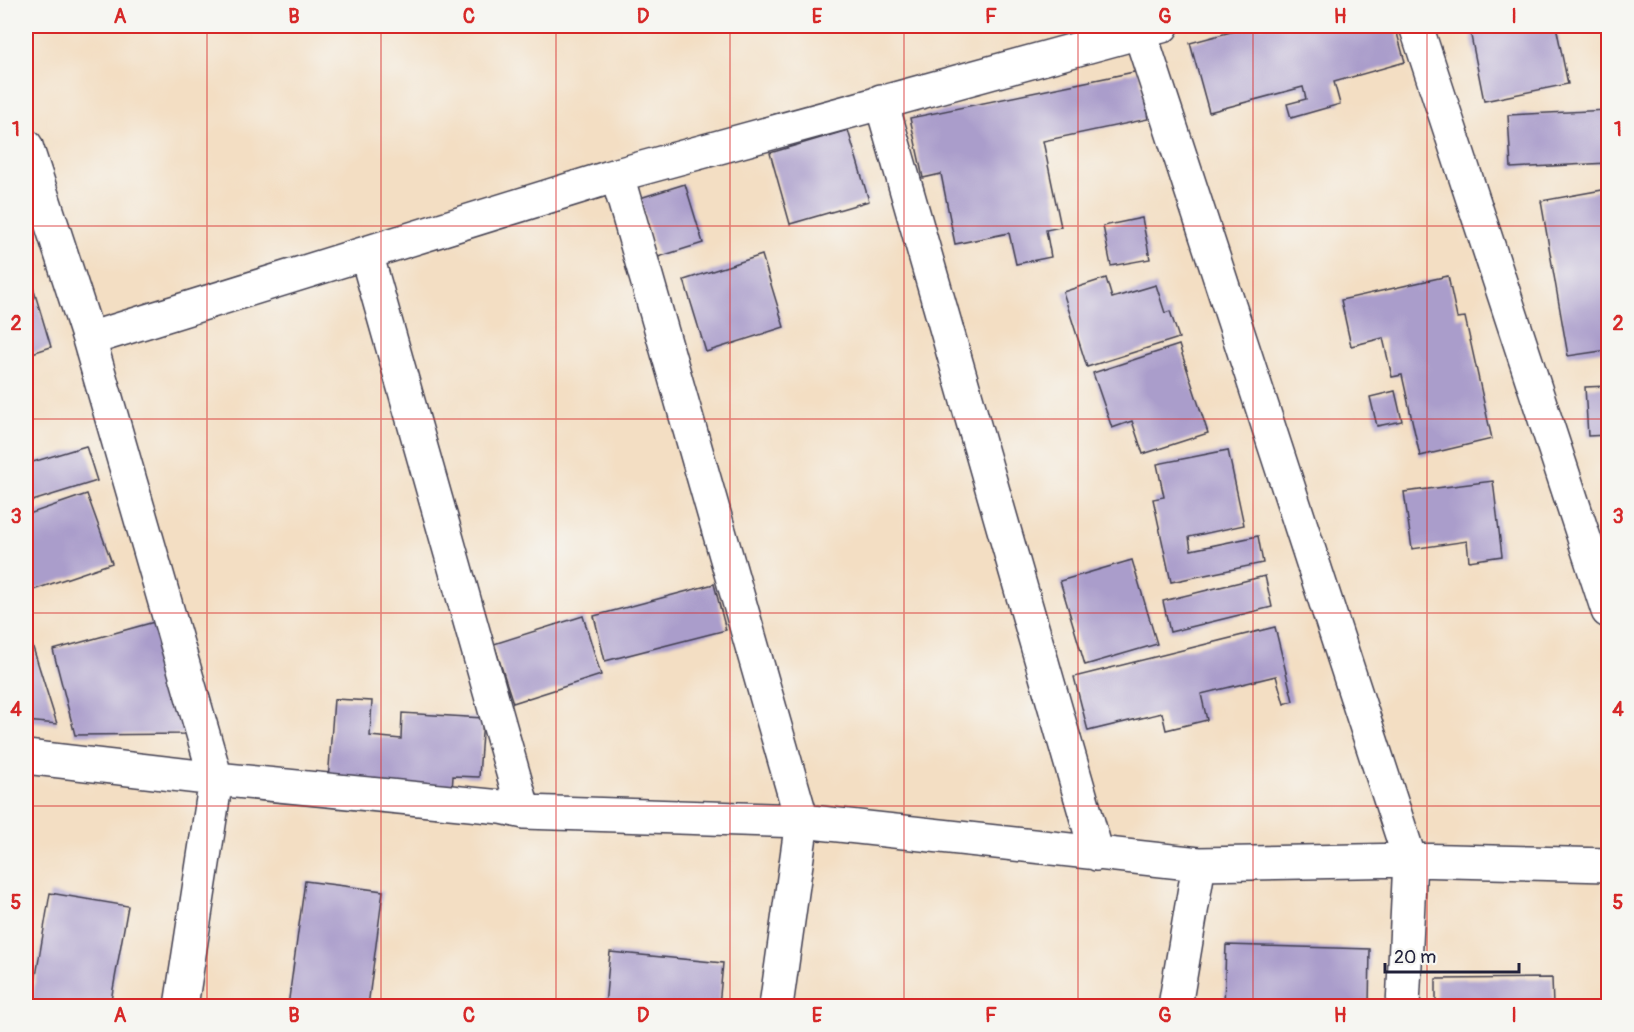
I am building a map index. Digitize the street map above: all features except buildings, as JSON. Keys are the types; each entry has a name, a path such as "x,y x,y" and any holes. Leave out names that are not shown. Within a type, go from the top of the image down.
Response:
{"street":[{"path":"1416,26 1608,611"},
{"path":"89,339 617,176 881,101 1151,29 1410,860 1403,1006"},
{"path":"881,101 1097,854"},
{"path":"26,146 89,339 216,779 181,1006"},
{"path":"617,176 802,822 776,1006"},
{"path":"366,253 524,812"},
{"path":"26,757 216,779 501,807 524,812 802,822 1199,864 1410,860 1608,865"},
{"path":"1175,1006 1199,864"}]}
